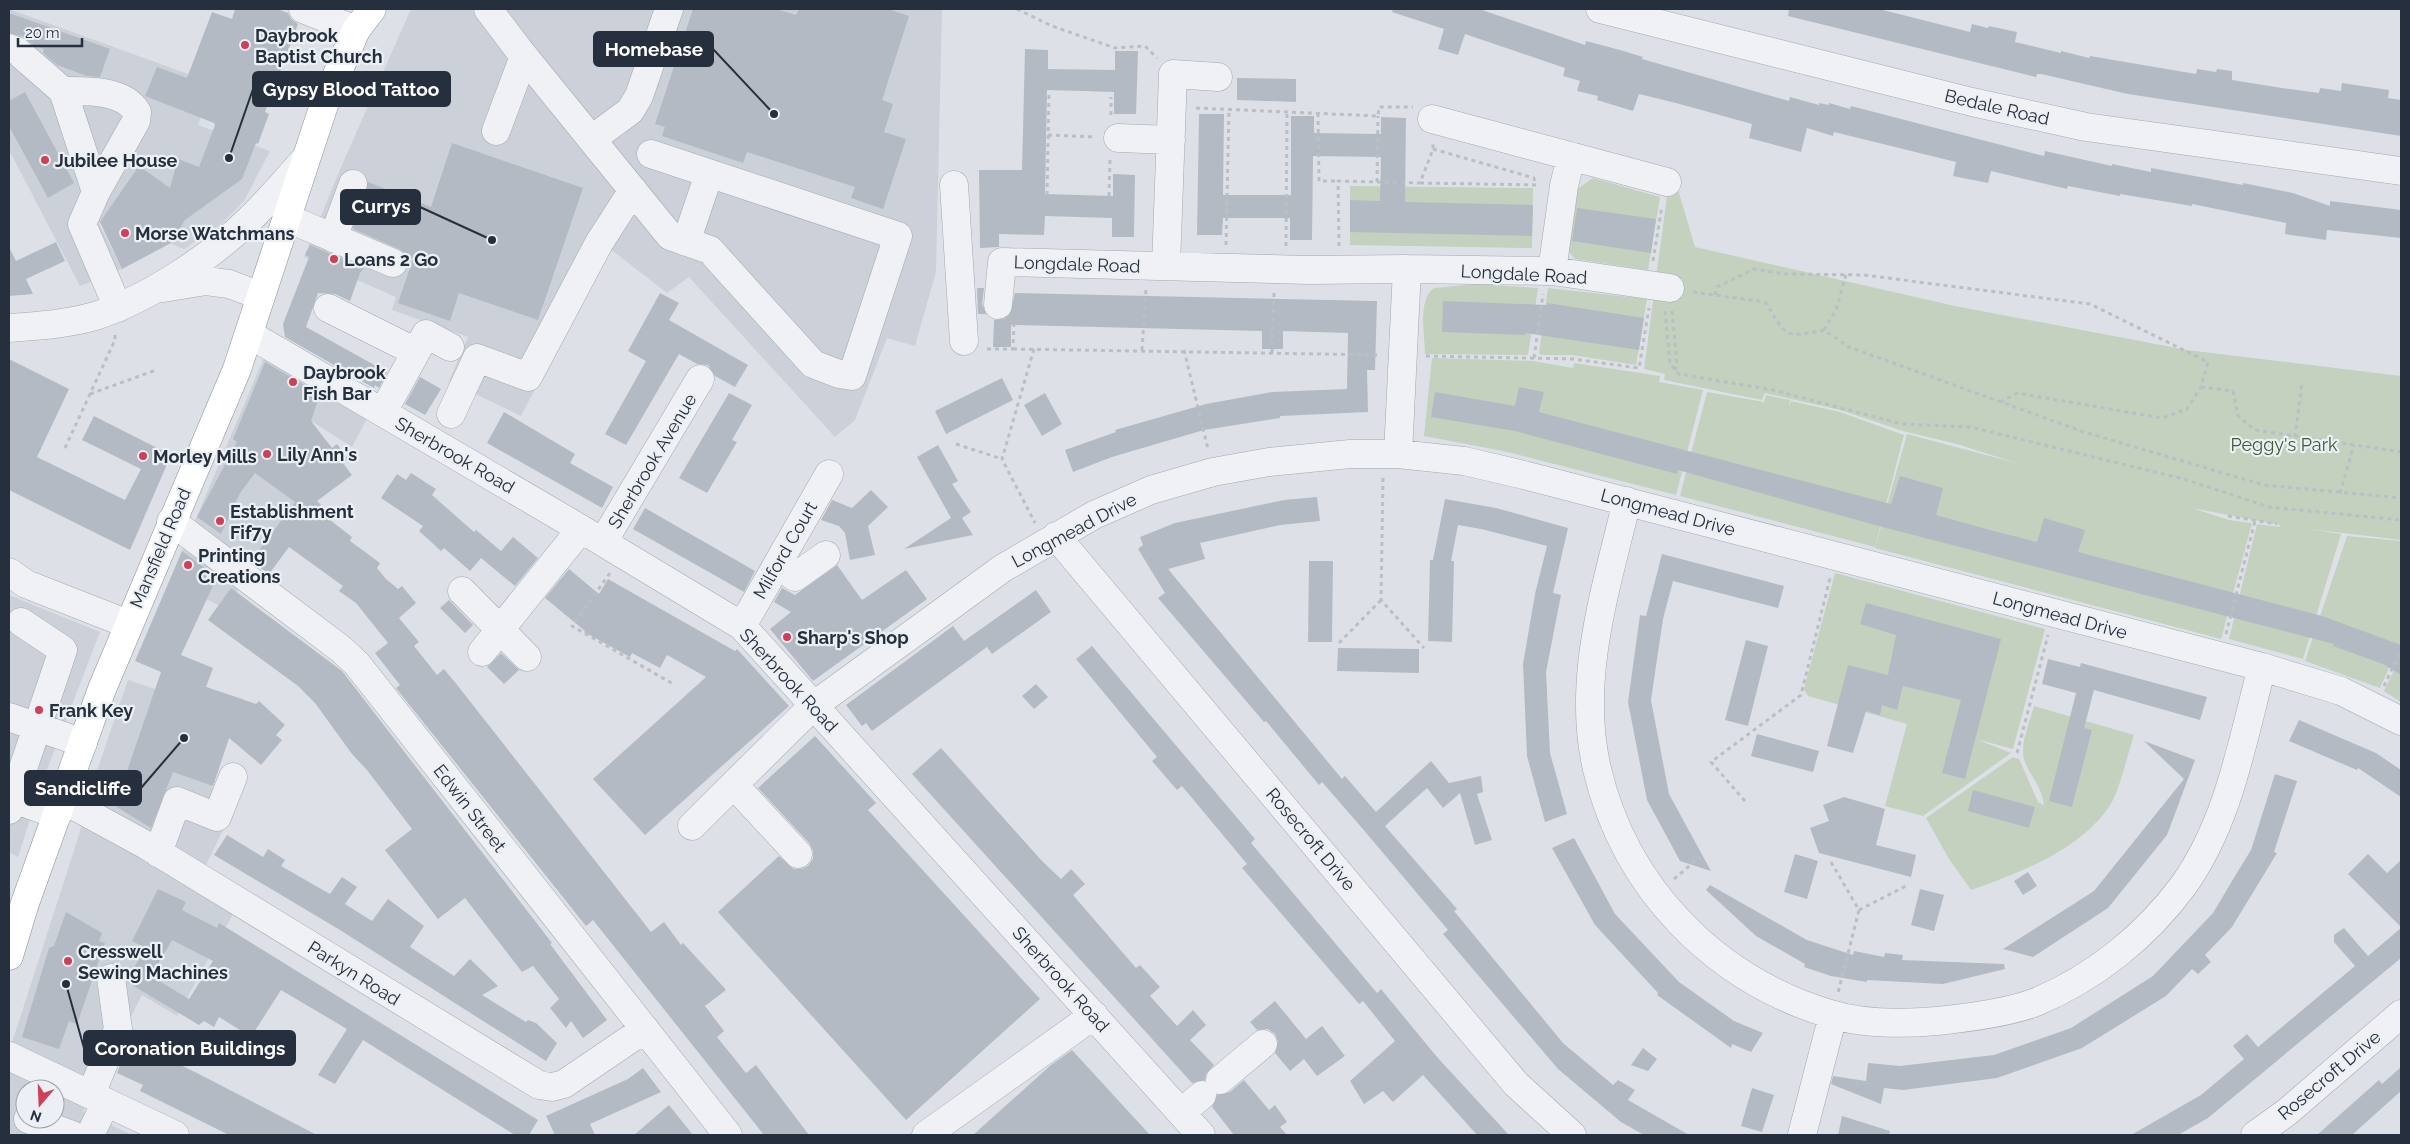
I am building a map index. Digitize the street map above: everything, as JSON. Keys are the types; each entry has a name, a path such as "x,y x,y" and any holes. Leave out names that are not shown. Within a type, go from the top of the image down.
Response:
{"highway":[{"name":"Mansfield Road","path":"10,951 59,808 128,624 236,369 324,105 362,16"}],"street":[{"path":"304,9 362,16"},
{"path":"488,9 670,236 710,250 813,364 839,374 852,376 898,236 651,154"},
{"path":"592,139 630,111 639,96 669,9"},
{"name":"Bedale Road","path":"1600,9 1972,102 2086,127 2401,171"},
{"path":"9,48 17,51 63,91 96,192"},
{"path":"496,131 524,56"},
{"path":"1173,74 1218,77"},
{"name":"Longdale Road","path":"1157,266 1171,140 1173,74"},
{"path":"63,91 93,91 110,95 122,100 137,112 136,121 96,192 82,224 118,308"},
{"path":"1432,119 1666,182"},
{"path":"1118,138 1171,140"},
{"path":"1549,271 1571,156"},
{"path":"9,328 51,325 93,316 118,308 154,290 220,245 249,220 306,158"},
{"path":"686,242 709,174"},
{"path":"333,238 353,184"},
{"path":"954,185 964,341"},
{"path":"451,414 477,358 528,377 599,244 633,190"},
{"path":"287,218 393,263"},
{"path":"959,260 1002,262"},
{"name":"Longdale Road","path":"998,305 1002,262 1280,270 1549,271 1661,299"},
{"path":"1391,454 1404,356 1407,269"},
{"path":"154,290 206,281 229,284 261,296"},
{"path":"328,308 416,352"},
{"name":"Sherbrook Road","path":"249,334 742,626 1201,1135"},
{"path":"383,412 426,334 450,347"},
{"name":"Sherbrook Avenue","path":"482,652 500,629 603,542 700,379"},
{"name":"Longmead Drive","path":"692,826 813,706 1003,568 1051,539 1094,515 1151,490 1213,472 1318,456 1391,454 1464,461 2262,667 2341,691 2401,721"},
{"name":"Milford Court","path":"742,626 829,474"},
{"path":"1627,502 1592,652 1589,689 1596,768 1607,802 1638,870 1655,895 1694,938 1739,972 1787,998 1833,1015 1902,1024 1966,1018 2034,1002 2095,972 2148,928 2183,886 2209,845 2229,792 2262,667"},
{"name":"Edwin Street","path":"171,521 341,649 357,664 728,1135"},
{"name":"Rosecroft Drive","path":"1051,539 1516,1084 1572,1135"},
{"path":"777,565 795,577 826,555"},
{"path":"11,563 26,584 128,624"},
{"path":"462,591 527,657"},
{"path":"12,805 63,650 21,622"},
{"path":"9,717 83,743"},
{"path":"158,853 177,801 217,817 233,777"},
{"path":"734,786 798,854"},
{"name":"Parkyn Road","path":"12,805 78,808 158,853 539,1085 552,1087 564,1084 645,1029"},
{"path":"90,1135 118,1029 111,978"},
{"name":"Rosecroft Drive","path":"2255,1135 2287,1112 2401,1014"},
{"path":"926,1135 1094,1015"},
{"path":"1802,1135 1833,1015"},
{"path":"1182,1112 1263,1044"},
{"path":"9,1056 175,1135"},
{"path":"56,1129 72,1135"}],"path":[{"path":"1017,9 1052,26 1116,48 1145,46 1173,74"},
{"path":"1047,195 1049,93"},
{"path":"1172,107 1378,116"},
{"path":"1377,182 1379,107 1413,107 1432,119 1433,149 1420,183"},
{"path":"1226,268 1229,109"},
{"path":"1272,353 1280,270 1286,112"},
{"path":"1318,113 1319,181 1564,186"},
{"path":"1048,135 1118,138"},
{"path":"1433,149 1534,178 1535,185"},
{"path":"1338,181 1339,269"},
{"path":"1666,182 1661,299 1670,364 1679,374 1773,390 1902,424 1970,426 2184,479 2269,507 2401,520"},
{"path":"1142,350 1157,266"},
{"path":"2001,402 2017,393 2162,418 2187,410 2201,387 2208,362 2090,304 1864,275 1784,274 1754,269 1718,287 1715,295 1765,302 1779,326 1787,332 1798,335 1824,330 1849,347 2001,402 2084,432 2264,485 2401,498"},
{"path":"1534,358 1549,271"},
{"path":"1824,330 1836,310 1846,275"},
{"path":"1013,349 1184,350 1573,359 1639,368 1661,299"},
{"path":"1661,299 1677,364 1675,371"},
{"path":"65,448 115,340 118,308"},
{"path":"1002,459 1034,349"},
{"path":"1184,350 1213,472"},
{"path":"90,394 156,370"},
{"path":"2295,437 2302,384"},
{"path":"2201,387 2233,390 2238,416 2254,430 2401,452"},
{"path":"956,444 1002,459 1051,539"},
{"path":"2340,492 2354,445"},
{"path":"1339,643 1381,600 1391,454"},
{"path":"2228,516 2277,524"},
{"path":"2220,656 2255,521"},
{"path":"603,542 572,626 675,685"},
{"path":"1745,801 1711,762 1800,694 1835,556"},
{"path":"1381,600 1424,648"},
{"path":"2017,753 2054,613"},
{"path":"2374,706 2401,650"},
{"path":"1655,895 1700,858"},
{"path":"1830,862 1859,910 1833,1015"},
{"path":"1859,910 1908,885"}],"shaded area":[{"path":"9,9 213,83 198,125 270,151 244,201 220,225 184,249 105,216 99,224 122,269 80,286 9,150"},
{"path":"411,9 942,9 936,272 915,346 887,338 855,420 835,437 689,277 667,293 609,248 521,416 449,381 468,337 392,310 396,297 304,257 341,167"},
{"path":"269,357 368,417 352,447 313,422 291,479 305,488 254,560 227,610 170,580 263,360"},
{"name":"Frank Key","path":"9,595 100,632 40,788 18,857 9,852"},
{"path":"128,680 200,704 206,687 243,699 212,788 239,798 193,891 233,914 177,1016 142,995 83,1111 132,1135 9,1135 9,1052 79,835 91,788"}],"green space":[{"name":"Peggy's Park","path":"1671,166 1695,247 1955,306 2187,350 2401,376 2401,540 2309,529 2341,534 2303,659 2229,639 2257,524 2279,527 2280,525 2192,508 2229,520 2252,523 2221,639 1875,548 1907,434 2016,463 1957,444 1903,431 1840,410 1765,393 1762,400 1664,380 1665,374 1644,369"},
{"path":"1593,178 1660,197 1648,270 1575,259 1568,251 1576,190"},
{"path":"1350,186 1533,188 1532,248 1350,245"},
{"path":"1477,284 1538,288 1528,355 1425,354 1423,319 1425,301 1429,294 1434,288"},
{"path":"1548,288 1647,299 1636,365 1572,355 1541,355 1539,353"},
{"path":"1432,358 1533,361 1573,368 1574,363 1660,376 1659,382 1703,390 1676,495 1503,451 1424,436"},
{"path":"1707,392 1764,402 1766,395 1790,400 1789,407 1791,401 1840,412 1904,435 1875,547 1680,496"},
{"path":"2347,536 2401,541 2401,641 2380,688 2305,661"},
{"path":"1835,573 2045,629 2013,749 1976,739 2011,753 1923,816 1885,806 1907,724 1808,696 1804,689"},
{"path":"2401,656 2401,702 2384,691"},
{"path":"2034,706 2134,735 2120,783 2113,801 2096,823 2065,848 2028,868 1971,890 1949,859 1926,818 2013,757 2019,759 2038,802 2044,805 2038,785 2026,765 2023,753 2024,739"}],"building":[{"path":"235,9 277,9 288,13 291,19 298,24 265,112 269,114 258,144 256,143 242,179 185,220 171,243 122,269 100,222 139,166 170,188 178,159 199,167 215,125 145,96 157,67 187,78 212,12 232,19"},
{"path":"693,9 776,9 796,15 799,9 888,9 909,16 882,100 893,104 884,132 906,139 883,209 851,198 855,187 747,152 743,163 662,136 665,127 655,124"},
{"path":"1393,9 1479,9 1585,45 1586,41 1620,50 1643,57 1642,59 1789,101 1790,97 1819,105 1819,103 1829,105 1829,103 1850,109 1851,106 2044,156 2045,151 2112,166 2112,164 2151,172 2151,168 2243,185 2243,183 2293,193 2330,206 2330,201 2401,210 2401,238 2327,230 2326,240 2285,234 2286,223 2192,204 2192,206 2120,194 2120,196 2068,186 2067,189 1991,171 1988,183 1953,176 1956,162 1834,132 1833,136 1807,128 1801,152 1749,138 1752,124 1676,103 1639,94 1633,111 1597,100 1598,96 1577,91 1580,81 1563,76 1565,68 1465,34 1458,55 1438,49 1444,29 1392,12"},
{"path":"1789,9 1879,9 1970,32 1972,24 1988,28 1989,26 2017,32 2015,42 2061,53 2061,51 2089,58 2090,56 2196,74 2197,69 2216,72 2217,69 2232,71 2232,80 2319,93 2320,88 2341,91 2342,83 2389,90 2388,98 2401,100 2401,136 2128,94 2041,74 2037,74 2036,77 1788,16"},
{"path":"9,13 110,49 100,77 87,76 57,65 43,53 44,49 34,45 22,36 9,33"},
{"path":"1025,49 1048,50 1048,69 1115,70 1115,51 1138,51 1136,114 1114,114 1114,92 1047,90 1045,194 1113,196 1113,174 1135,175 1134,237 1112,237 1112,218 1045,216 1044,235 999,234 999,247 980,248 979,170 1022,170"},
{"path":"1237,78 1296,79 1296,102 1237,100"},
{"name":"Jubilee House","path":"25,92 74,183 48,198 9,126 9,101"},
{"path":"1199,114 1224,114 1223,195 1291,195 1291,116 1314,116 1314,133 1381,134 1381,117 1406,118 1405,202 1533,205 1532,236 1350,232 1350,200 1380,201 1381,157 1313,156 1312,240 1290,240 1290,218 1223,218 1222,235 1197,235"},
{"path":"452,143 583,188 538,320 459,293 450,321 398,303 413,259 399,249 353,229 368,182 431,207"},
{"path":"1577,208 1656,219 1651,253 1572,241"},
{"path":"56,242 65,261 26,279 33,294 9,296 9,247 16,261"},
{"path":"310,245 364,268 360,273 350,301 335,294 318,293 306,327 387,372 379,388 375,385 374,388 285,337 283,324 309,257 305,255"},
{"path":"977,288 984,288 982,304 986,314 978,314"},
{"path":"660,293 679,303 669,320 748,365 735,387 715,376 708,365 697,364 679,354 626,445 605,434 646,361 628,351"},
{"path":"1015,293 1377,301 1375,370 1367,370 1368,412 1280,416 1280,418 1204,430 1112,457 1073,472 1065,450 1116,432 1115,430 1206,404 1272,392 1347,389 1348,333 1283,331 1283,349 1262,349 1262,331 1011,325 1011,347 993,347 994,320 1004,319 1010,314"},
{"path":"1443,301 1547,305 1547,303 1644,318 1639,350 1525,333 1525,335 1442,332"},
{"name":"Morley Mills","path":"9,359 69,389 37,457 125,500 141,469 82,440 94,416 171,455 130,550 9,490"},
{"path":"265,362 320,394 311,421 332,448 337,444 348,459 343,463 352,475 317,501 321,505 317,510 352,537 350,541 380,563 377,568 386,579 398,589 402,586 416,603 399,618 419,642 414,646 437,675 444,669 651,932 664,922 681,945 683,943 726,990 705,1006 724,1031 717,1037 746,1073 756,1065 809,1135 764,1135 593,920 586,926 396,688 400,685 375,653 388,643 356,603 339,591 343,586 289,547 269,574 251,561 295,502 255,473 240,493 221,534 197,517 237,442 233,439"},
{"path":"420,377 441,389 425,415 405,404"},
{"path":"1002,378 1013,400 946,434 935,411"},
{"path":"1519,387 1544,392 1539,412 1891,504 1900,476 1943,488 1936,515 2037,542 2044,518 2085,530 2078,552 2322,616 2401,645 2401,675 2383,664 2333,646 2334,644 1875,525 1678,470 1677,474 1515,431 1431,417 1435,392 1515,406"},
{"path":"729,393 752,405 732,440 737,442 707,493 679,478"},
{"path":"1045,393 1062,424 1042,436 1024,405"},
{"path":"504,412 575,454 570,463 613,487 602,508 487,443"},
{"path":"938,445 958,481 952,484 971,512 962,518 973,535 904,549 951,518 917,457"},
{"path":"411,473 436,489 432,495 474,532 476,530 501,551 513,537 538,558 515,586 481,558 470,571 444,548 441,551 419,531 423,526 381,498 397,474 406,480"},
{"path":"871,490 888,507 868,526 875,555 850,560 845,533 839,526 821,520 832,500 852,508"},
{"path":"1317,497 1320,521 1280,525 1200,543 1205,559 1168,569 1342,779 1345,776 1376,812 1431,761 1449,783 1481,776 1483,792 1477,794 1492,840 1475,845 1460,793 1443,808 1427,788 1385,826 1457,909 1454,911 1563,1043 1613,1085 1618,1080 1635,1090 1628,1100 1689,1135 1644,1135 1621,1122 1558,1069 1443,934 1448,930 1362,828 1322,782 1319,785 1266,721 1264,722 1158,598 1165,593 1138,549 1143,545 1140,537 1175,523 1284,500"},
{"path":"1445,499 1496,508 1568,528 1553,593 1561,595 1546,672 1550,753 1567,814 1545,822 1527,756 1523,664 1535,594 1547,546 1458,525 1451,561 1454,561 1452,642 1428,641 1430,560 1433,560"},
{"path":"645,508 755,571 744,592 633,529"},
{"path":"182,551 217,577 181,655 213,668 206,687 256,704 259,701 285,725 276,735 282,740 261,765 229,738 213,786 173,772 151,828 115,806 161,672 135,661"},
{"path":"1662,554 1784,586 1778,608 1673,581 1663,619 1651,700 1669,794 1711,871 1680,861 1647,800 1628,702 1640,615 1646,616"},
{"path":"1309,561 1333,561 1332,642 1308,642"},
{"path":"837,565 862,600 906,570 927,599 813,681 770,629 791,612 774,602 782,588 795,595"},
{"path":"569,569 599,594 608,579 735,651 737,649 789,706 645,835 593,779 706,677 667,655 660,668 632,653 630,657 584,632 545,598"},
{"path":"231,588 342,671 552,943 550,944 607,1020 583,1038 571,1021 566,1028 550,1008 559,999 533,966 522,972 465,898 438,919 385,850 412,829 367,770 352,754 315,703 298,686 208,620"},
{"path":"1036,590 1051,612 992,654 987,647 872,731 866,723 862,726 846,705 953,626 964,641"},
{"path":"449,600 473,625 465,633 440,608"},
{"path":"1866,603 2001,639 1965,779 1942,773 1961,700 1903,686 1897,710 1882,705 1880,715 1866,711 1853,753 1827,746 1848,665 1888,675 1896,635 1860,624"},
{"path":"1746,640 1768,646 1748,726 1725,720"},
{"path":"1092,646 1255,839 1251,843 1377,993 1381,989 1437,1057 1509,1135 1477,1135 1423,1075 1393,1102 1383,1091 1364,1104 1350,1081 1395,1041 1363,1001 1359,1004 1242,868 1247,864 1182,786 1177,790 1152,761 1157,757 1076,659"},
{"path":"1338,648 1419,649 1419,673 1337,671"},
{"path":"501,653 519,670 504,684 487,667"},
{"path":"2048,659 2080,667 2081,663 2207,697 2200,720 2094,690 2084,728 2092,730 2072,807 2049,801 2076,693 2042,684"},
{"path":"1036,684 1048,697 1034,709 1022,696"},
{"path":"2299,720 2376,753 2401,770 2401,797 2358,768 2357,770 2289,741"},
{"path":"1757,734 1819,751 1813,772 1751,756"},
{"path":"815,736 876,803 868,810 1040,999 906,1120 718,912 779,856 794,869 802,869 808,866 813,859 813,851 809,843 758,788"},
{"path":"2144,741 2195,760 2167,835 2108,908 2033,957 2003,949 2094,891 2184,779"},
{"path":"941,748 1042,861 1061,879 1071,869 1085,884 1073,895 1136,968 1140,965 1160,987 1150,996 1177,1026 1193,1010 1206,1025 1190,1040 1214,1065 1206,1074 1205,1080 1192,1083 912,774"},
{"path":"2275,774 2297,781 2274,852 2277,853 2232,927 2205,955 2211,962 2198,974 2192,969 2166,996 2082,1048 1997,1078 1903,1090 1884,1088 1881,1104 1831,1084 1833,1076 1866,1081 1868,1063 1900,1066 1994,1055 2071,1028 2153,976 2213,913 2251,850"},
{"path":"1973,790 2035,807 2029,828 1968,811"},
{"path":"1844,797 1885,809 1876,845 1916,855 1911,877 1819,853 1810,828 1829,821 1823,805"},
{"path":"227,835 263,857 268,849 285,860 281,866 330,894 342,877 357,887 345,904 372,921 388,899 424,926 410,947 454,976 470,959 498,986 482,995 526,1022 528,1020 536,1023 557,1043 546,1061 340,930 214,855"},
{"path":"1574,838 1615,914 1679,982 1734,1021 1763,1033 1751,1052 1732,1044 1731,1048 1657,995 1658,993 1595,925 1552,848"},
{"path":"1795,854 1818,861 1807,899 1784,892"},
{"path":"2368,854 2387,873 2401,860 2401,927 2348,874"},
{"path":"2028,872 2037,886 2023,895 2014,881"},
{"path":"1710,885 1807,940 1853,955 1854,951 1884,957 1885,953 1903,955 1902,960 2004,964 2005,969 1943,984 1867,980 1867,982 1831,976 1804,967 1805,964 1756,936 1706,890"},
{"path":"158,889 186,902 182,910 217,928 219,923 538,1120 529,1135 515,1135 363,1040 335,1084 318,1075 347,1029 281,990 251,1037 219,1017 214,1027 204,1021 199,1025 127,982 146,948 132,941","holes":["172,940 213,961 189,999 151,976"]},
{"path":"1920,889 1944,895 1934,931 1911,925"},
{"path":"66,912 102,933 99,941 105,943 77,1024 69,1021 59,1049 22,1037 49,948 54,946"},
{"path":"2344,928 2368,956 2401,928 2401,958 2208,1118 2178,1135 2131,1135 2201,1095 2244,1059 2233,1046 2247,1034 2258,1047 2355,966 2334,942 2334,935"},
{"path":"1275,1001 1306,1039 1322,1026 1345,1056 1317,1076 1304,1059 1290,1071 1275,1053 1278,1042 1275,1034 1268,1029 1257,1030 1250,1022"},
{"path":"134,1043 317,1135 229,1135 140,1091 143,1085 117,1073 127,1048 130,1050"},
{"path":"1643,1048 1657,1059 1648,1071 1631,1065"},
{"path":"1072,1050 1150,1135 973,1135 1051,1065"},
{"path":"2401,1067 2401,1091 2352,1135 2317,1135 2379,1080 2382,1084"},
{"path":"643,1068 661,1092 590,1124 595,1135 555,1135 546,1116 628,1079"},
{"path":"1244,1080 1269,1110 1275,1105 1287,1122 1280,1127 1287,1135 1234,1135 1212,1107 1217,1095 1230,1092"},
{"path":"1752,1088 1774,1095 1762,1132 1741,1126"},
{"path":"669,1105 693,1135 634,1135"},
{"path":"1842,1116 1890,1131 1889,1135 1838,1135"}],"place":[{"name":"Daybrook Baptist Church","path":"245,45"},
{"name":"Homebase","path":"774,114"},
{"name":"Gypsy Blood Tattoo","path":"229,158"},
{"name":"Jubilee House","path":"45,160"},
{"name":"Morse Watchmans","path":"125,233"},
{"name":"Currys","path":"492,240"},
{"name":"Loans 2 Go","path":"334,259"},
{"name":"Daybrook Fish Bar","path":"293,382"},
{"name":"Lily Ann's","path":"267,454"},
{"name":"Morley Mills","path":"143,456"},
{"name":"Establishment Fif7y","path":"220,521"},
{"name":"Printing Creations","path":"188,565"},
{"name":"Sharp's Shop","path":"787,637"},
{"name":"Frank Key","path":"39,710"},
{"name":"Sandicliffe","path":"184,738"},
{"name":"Cresswell Sewing Machines","path":"68,961"},
{"name":"Coronation Buildings","path":"66,984"}]}
